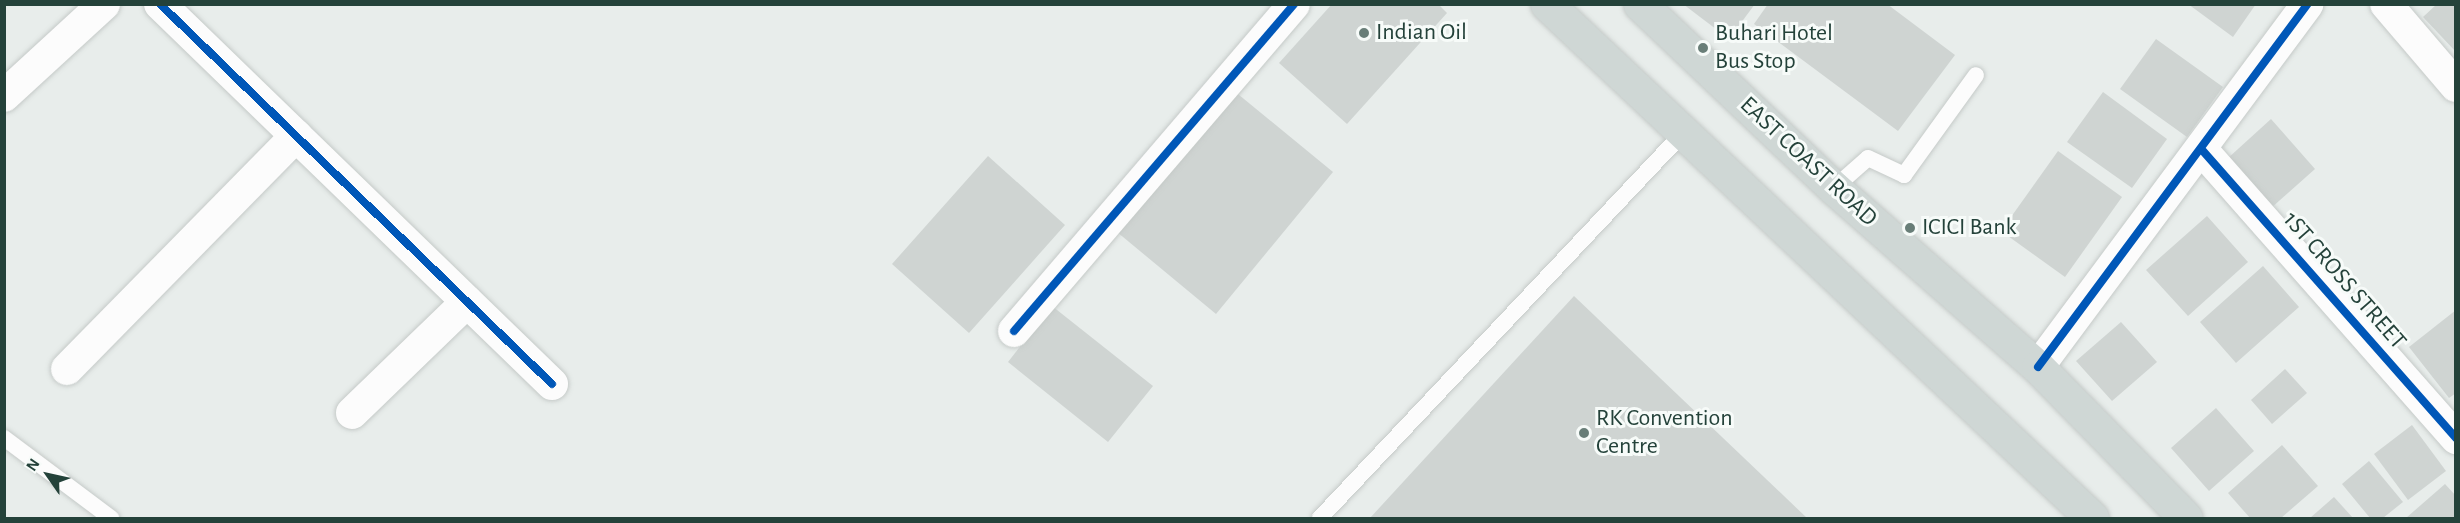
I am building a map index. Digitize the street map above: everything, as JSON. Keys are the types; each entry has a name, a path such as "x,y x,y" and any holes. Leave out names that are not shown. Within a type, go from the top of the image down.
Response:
{"main road":[{"path":"1547,4 2092,519"},
{"name":"EAST COAST ROAD","path":"1640,4 1834,188 2038,367 2186,519"}],"street":[{"path":"4,96 104,4"},
{"path":"160,4 552,384"},
{"path":"1014,331 1294,4"},
{"path":"2038,367 2203,151 2308,4"},
{"path":"2385,4 2456,86"},
{"path":"68,369 296,136"},
{"name":"1ST CROSS STREET","path":"2203,151 2454,433"},
{"path":"352,413 467,302"}],"lane":[{"path":"1834,188 1868,158 1904,176 1976,75"},
{"path":"1320,519 1683,133"},
{"path":"4,438 111,519"}],"building":[{"path":"1332,4 1438,4 1447,13 1347,124 1279,63"},
{"path":"1683,4 1755,4 1729,39"},
{"path":"1768,4 1887,4 1955,55 1898,131 1754,24"},
{"path":"2188,4 2256,4 2233,37"},
{"path":"2437,4 2456,4 2456,52 2423,17"},
{"path":"2156,39 2223,87 2187,137 2120,89"},
{"path":"1233,90 1333,172 1216,314 1117,232"},
{"path":"2103,92 2167,139 2132,188 2067,142"},
{"path":"2271,119 2315,169 2271,208 2227,159"},
{"path":"2058,151 2122,197 2065,277 2001,231"},
{"path":"988,156 1065,225 969,333 892,264"},
{"path":"2207,216 2248,262 2188,316 2146,270"},
{"path":"2263,266 2299,307 2236,363 2200,322"},
{"name":"RK Convention Centre","path":"1574,296 1807,518 1370,518"},
{"path":"1052,306 1153,386 1108,442 1008,362"},
{"path":"2456,310 2456,393 2449,398 2409,347"},
{"path":"2121,322 2157,362 2112,401 2076,361"},
{"path":"2285,369 2307,393 2272,424 2251,400"},
{"path":"2216,408 2254,451 2209,491 2171,448"},
{"path":"2412,425 2446,471 2408,500 2374,454"},
{"path":"2282,445 2318,486 2281,518 2250,518 2228,493"},
{"path":"2369,461 2403,502 2383,518 2370,518 2342,484"},
{"path":"2445,484 2456,496 2456,518 2406,518"},
{"path":"2334,497 2353,518 2310,518"}],"cycle path":[{"path":"160,4 552,384"},
{"path":"1014,331 1294,4"},
{"path":"2038,367 2308,4"},
{"path":"2203,151 2456,438"}],"place":[{"name":"Indian Oil","path":"1364,33"},
{"name":"Buhari Hotel Bus Stop","path":"1703,48"},
{"name":"ICICI Bank","path":"1910,228"},
{"name":"RK Convention Centre","path":"1584,433"}]}
